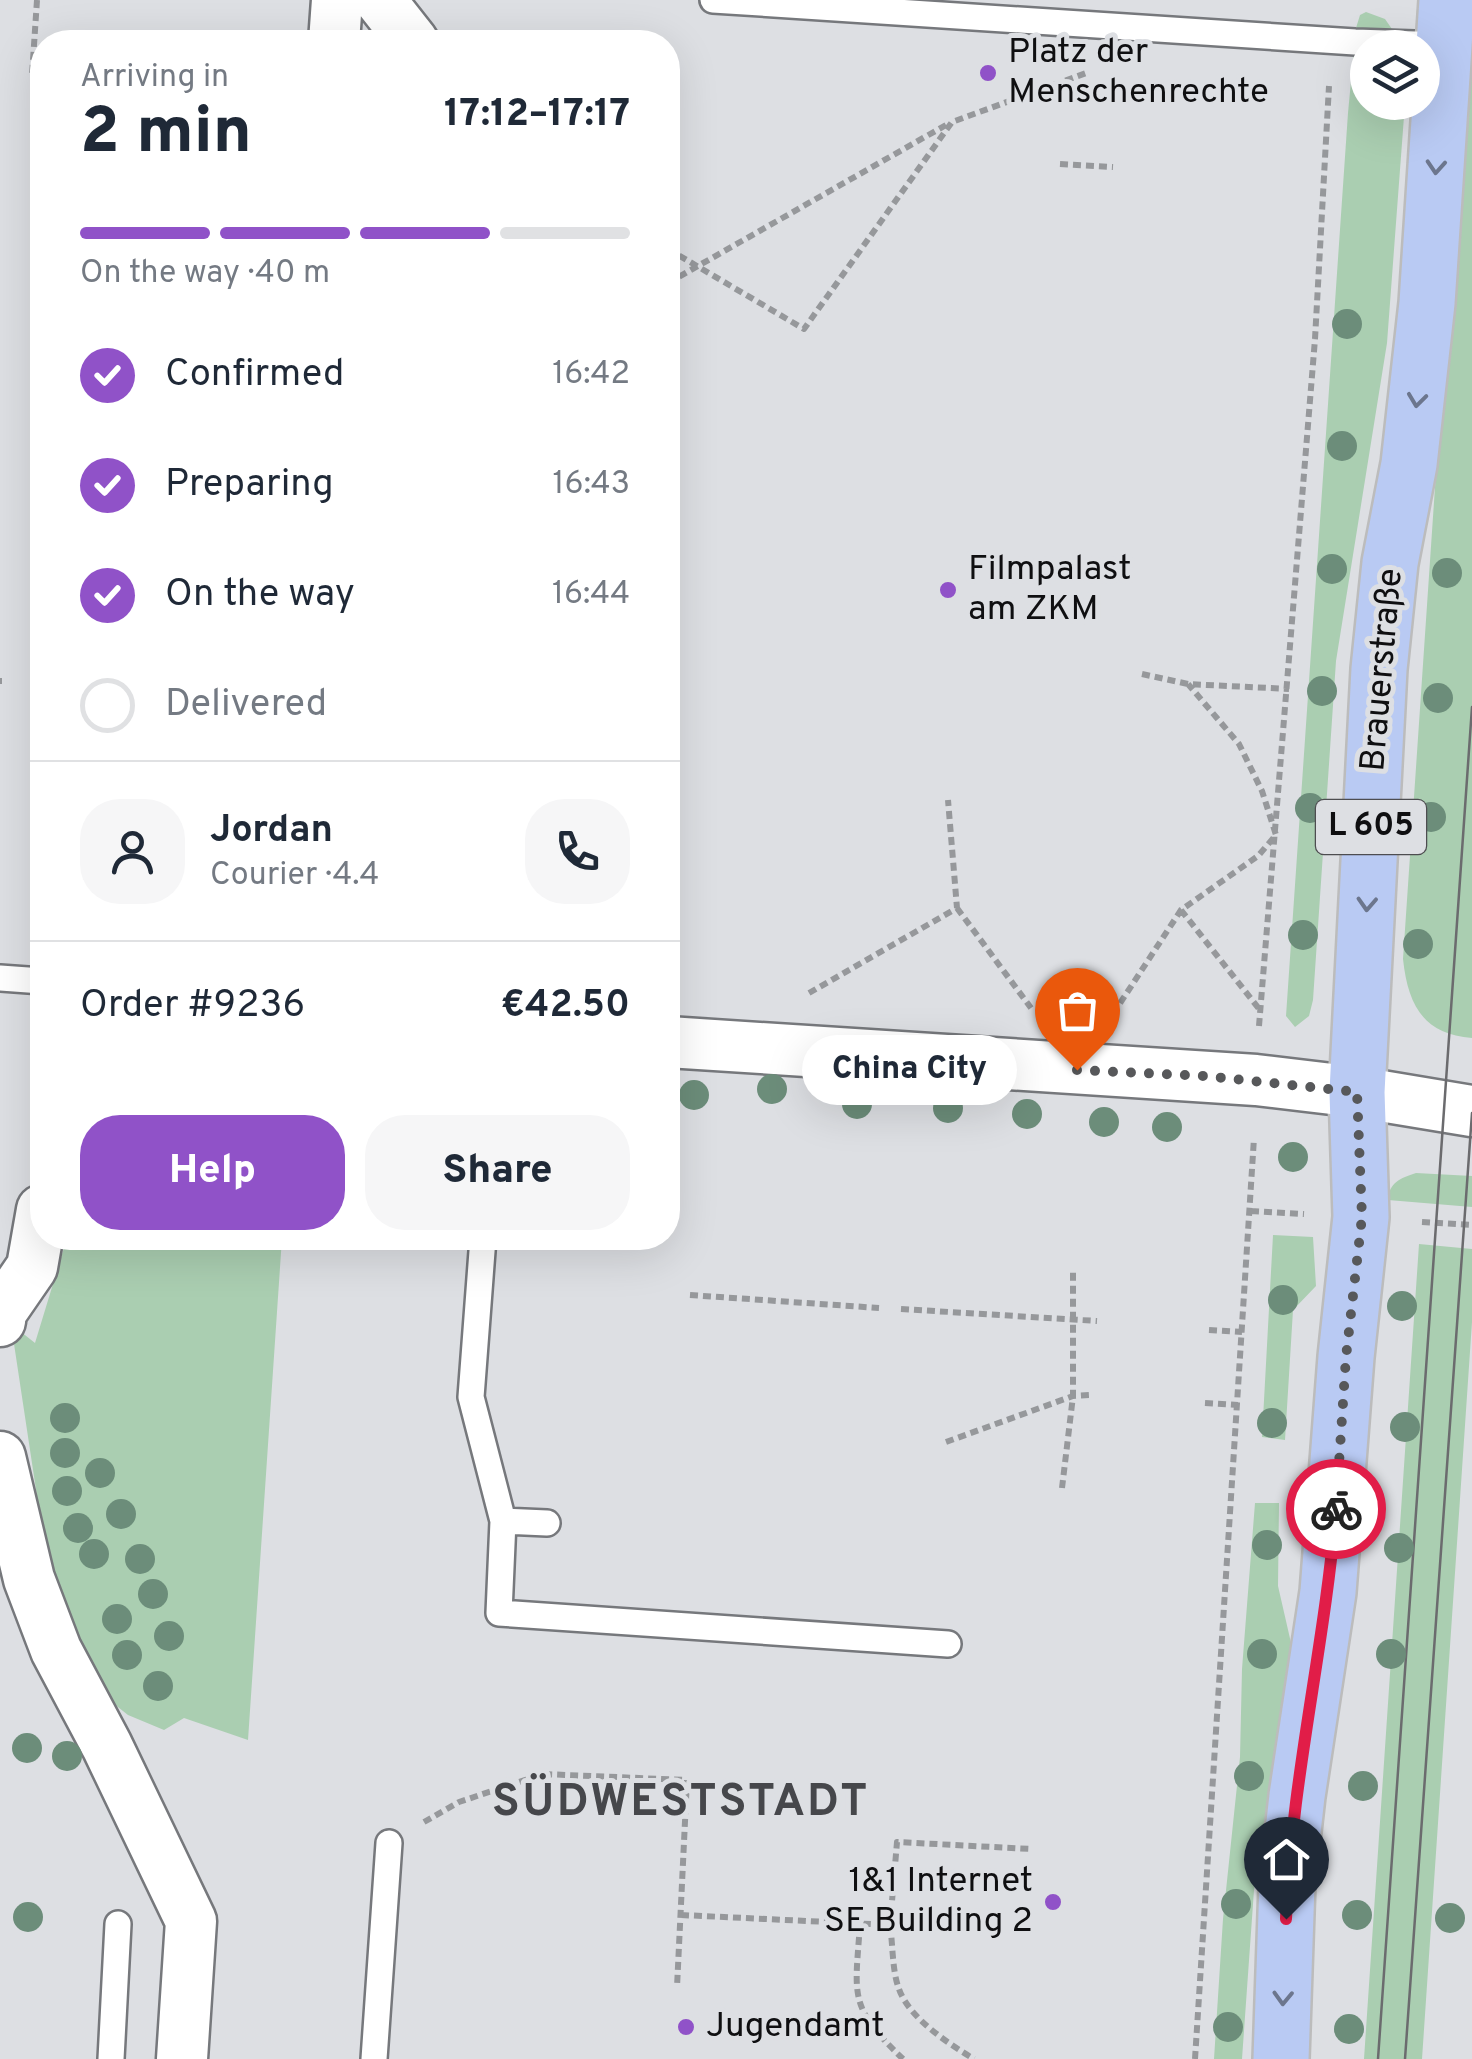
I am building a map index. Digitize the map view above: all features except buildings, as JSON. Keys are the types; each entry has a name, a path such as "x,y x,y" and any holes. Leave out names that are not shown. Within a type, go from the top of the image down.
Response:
{"main road":[{"name":"Brauerstraße","path":"1281,2059 1287,1884 1328,1592 1346,1357 1362,1217 1357,1092 1379,670 1390,563 1409,464 1422,356 1446,22"}],"street":[{"path":"335,30 337,0"},
{"path":"380,0 404,30"},
{"path":"680,1043 1222,1077 1357,1092 1472,1112"},
{"path":"0,1322 2,1312 32,1267 35,1250"},
{"path":"0,1457 29,1578 56,1650 107,1746 190,1921 182,2059"}],"lane":[{"path":"713,0 1354,42 1446,22"},
{"path":"0,978 30,980"},
{"path":"482,1250 471,1397 503,1521 499,1613 948,1644"},
{"path":"503,1521 547,1523"},
{"path":"374,2059 388,1843"},
{"path":"111,2059 118,1924"}],"path":[{"path":"36,30 38,0"},
{"path":"680,275 952,122 1094,70"},
{"path":"680,256 804,329 952,122"},
{"path":"1060,164 1112,167"},
{"path":"1142,674 1188,684 1288,689"},
{"path":"948,800 957,908 1077,1070 1181,910 1258,856 1276,834 1262,790 1239,744 1188,684"},
{"path":"800,998 957,908"},
{"path":"1181,910 1260,1010"},
{"path":"1062,1488 1073,1396 1073,1272"},
{"path":"690,1295 879,1308"},
{"path":"901,1309 1097,1322"},
{"path":"1210,1330 1242,1332"},
{"path":"946,1442 1073,1396 1091,1394"},
{"path":"1205,1403 1238,1405"},
{"path":"388,1843 459,1802 543,1774 687,1780 676,1987"},
{"path":"974,2059 921,2020 899,1990 890,1926 897,1842 1032,1849"},
{"path":"681,1915 890,1926"},
{"path":"860,1924 856,1994 872,2029 903,2059"}],"green space":[{"path":"1366,12 1385,19 1393,30 1356,30 1360,15"},
{"path":"1472,23 1472,1038 1441,1030 1421,1014 1409,990 1403,959 1445,340"},
{"path":"1350,92 1350,120 1404,120 1387,343 1336,661 1313,1000 1309,1016 1295,1027 1286,1016"},
{"path":"1416,1173 1472,1176 1472,1207 1388,1200 1396,1182"},
{"path":"1273,1235 1313,1237 1316,1286 1293,1310 1285,1440 1262,1437"},
{"path":"1419,1244 1472,1249 1472,1322 1422,2059 1364,2059"},
{"path":"63,1250 281,1250 248,1740 184,1718 164,1730 128,1715 99,1692 71,1643 43,1536 11,1324 35,1343"},
{"path":"1255,1503 1279,1503 1278,1586 1294,1656 1254,1890 1242,2059 1214,2059 1223,1919 1240,1757 1242,1669"}],"tram line":[{"path":"1378,2059 1472,707"},
{"path":"1405,2059 1472,1113"}],"way so far":[{"path":"1077,1070 1256,1080 1357,1092 1362,1217 1346,1357 1336,1509"}],"place":[{"name":"Platz der Menschenrechte","path":"988,73"},
{"name":"Filmpalast am ZKM","path":"948,590"},
{"name":"China City","path":"1077,1070"},
{"name":"1&1 Internet SE Building 2","path":"1053,1902"},
{"name":"Jugendamt","path":"686,2027"}],"district":[{"name":"SÜDWESTSTADT","path":"681,1803"}],"route":[{"path":"1286,1919 1297,1796 1328,1592 1336,1509"}]}
